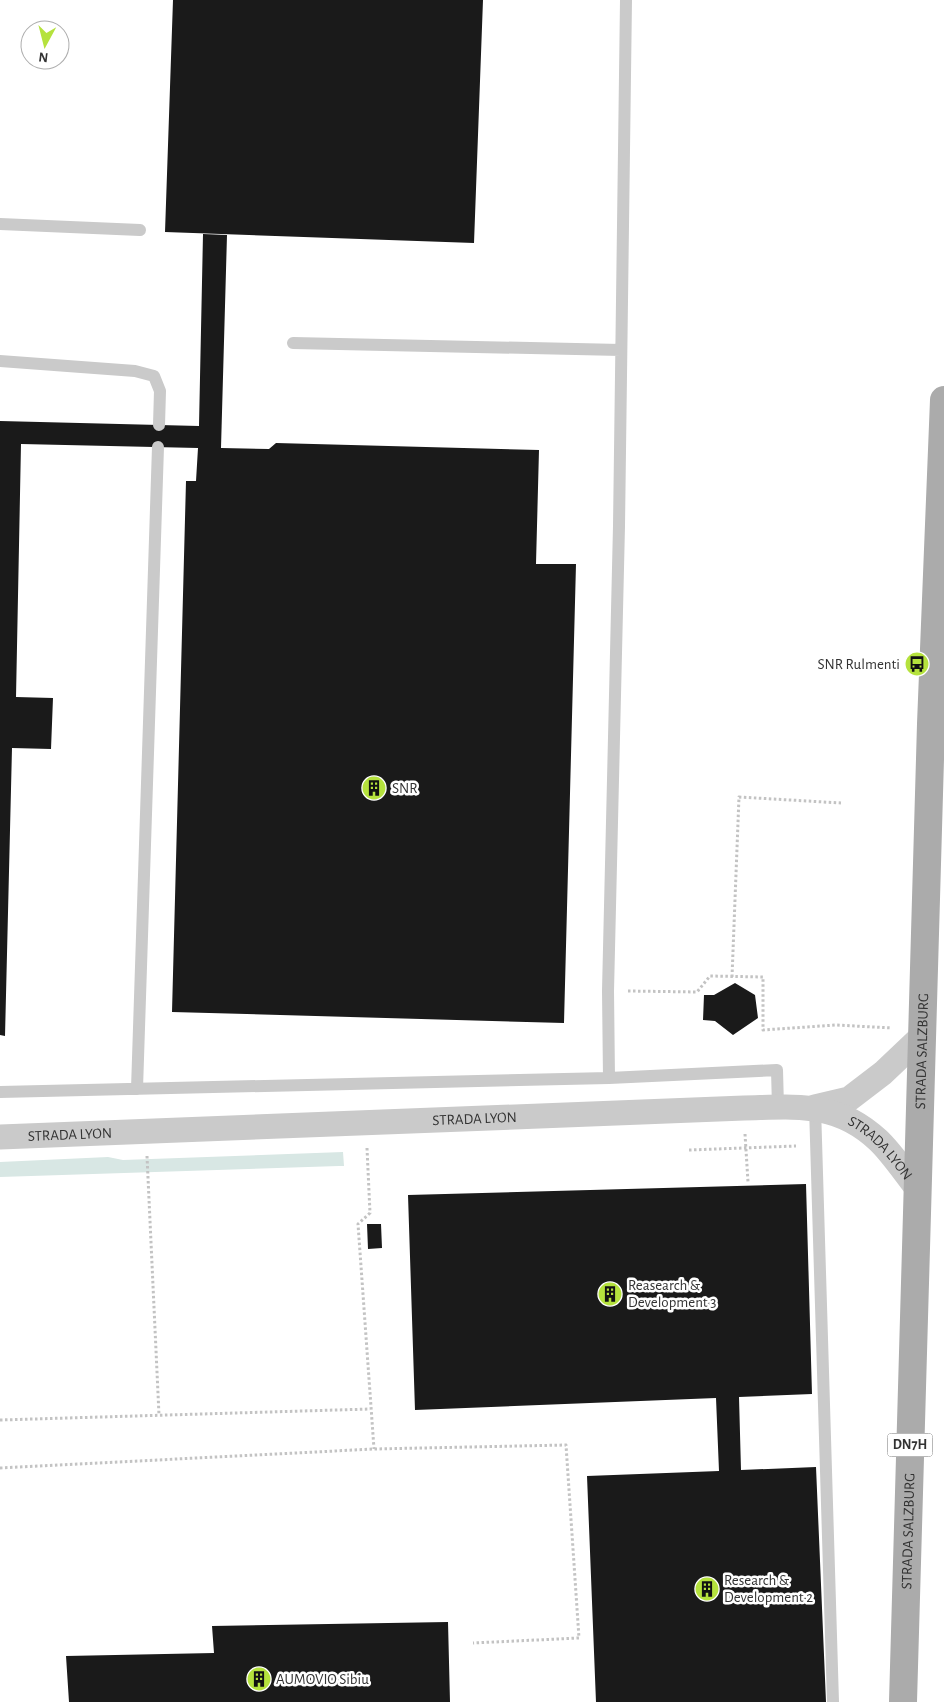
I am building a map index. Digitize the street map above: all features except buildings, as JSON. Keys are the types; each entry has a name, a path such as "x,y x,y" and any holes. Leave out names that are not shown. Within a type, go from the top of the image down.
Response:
{"main road":[{"name":"STRADA SALZBURG","path":"903,1702 916,1188 937,725 944,400"}],"street":[{"path":"815,1107 849,1099 883,1073 922,1033"},
{"name":"STRADA LYON","path":"0,1137 744,1108 815,1107 848,1118 879,1140 916,1188"}],"lane":[{"path":"609,1078 608,991 619,526 626,0"},
{"path":"0,224 140,230"},
{"path":"293,343 621,350"},
{"path":"0,361 135,371 154,376 160,391 159,425"},
{"path":"138,1089 158,447"},
{"path":"0,1092 609,1078 778,1070 778,1107"},
{"path":"815,1107 833,1702"}],"path":[{"path":"732,977 739,797 841,803"},
{"path":"608,991 697,992 710,976 763,977 762,1030 836,1025 922,1033"},
{"path":"744,1108 748,1182"},
{"path":"365,1123 370,1213 358,1224 374,1449"},
{"path":"146,1131 159,1415"},
{"path":"689,1150 816,1146"},
{"path":"0,1420 370,1409"},
{"path":"0,1468 374,1449 566,1445 579,1638 473,1643"}],"shaded area":[{"path":"343,1152 344,1166 0,1177 0,1162 108,1157 123,1160"}],"place":[{"name":"SNR Rulmenti","path":"917,664"},
{"name":"SNR","path":"374,788"},
{"name":"Reasearch & Development 3","path":"610,1294"},
{"name":"Research & Development 2","path":"707,1589"},
{"name":"AUMOVIO Sibiu","path":"259,1679"}]}
